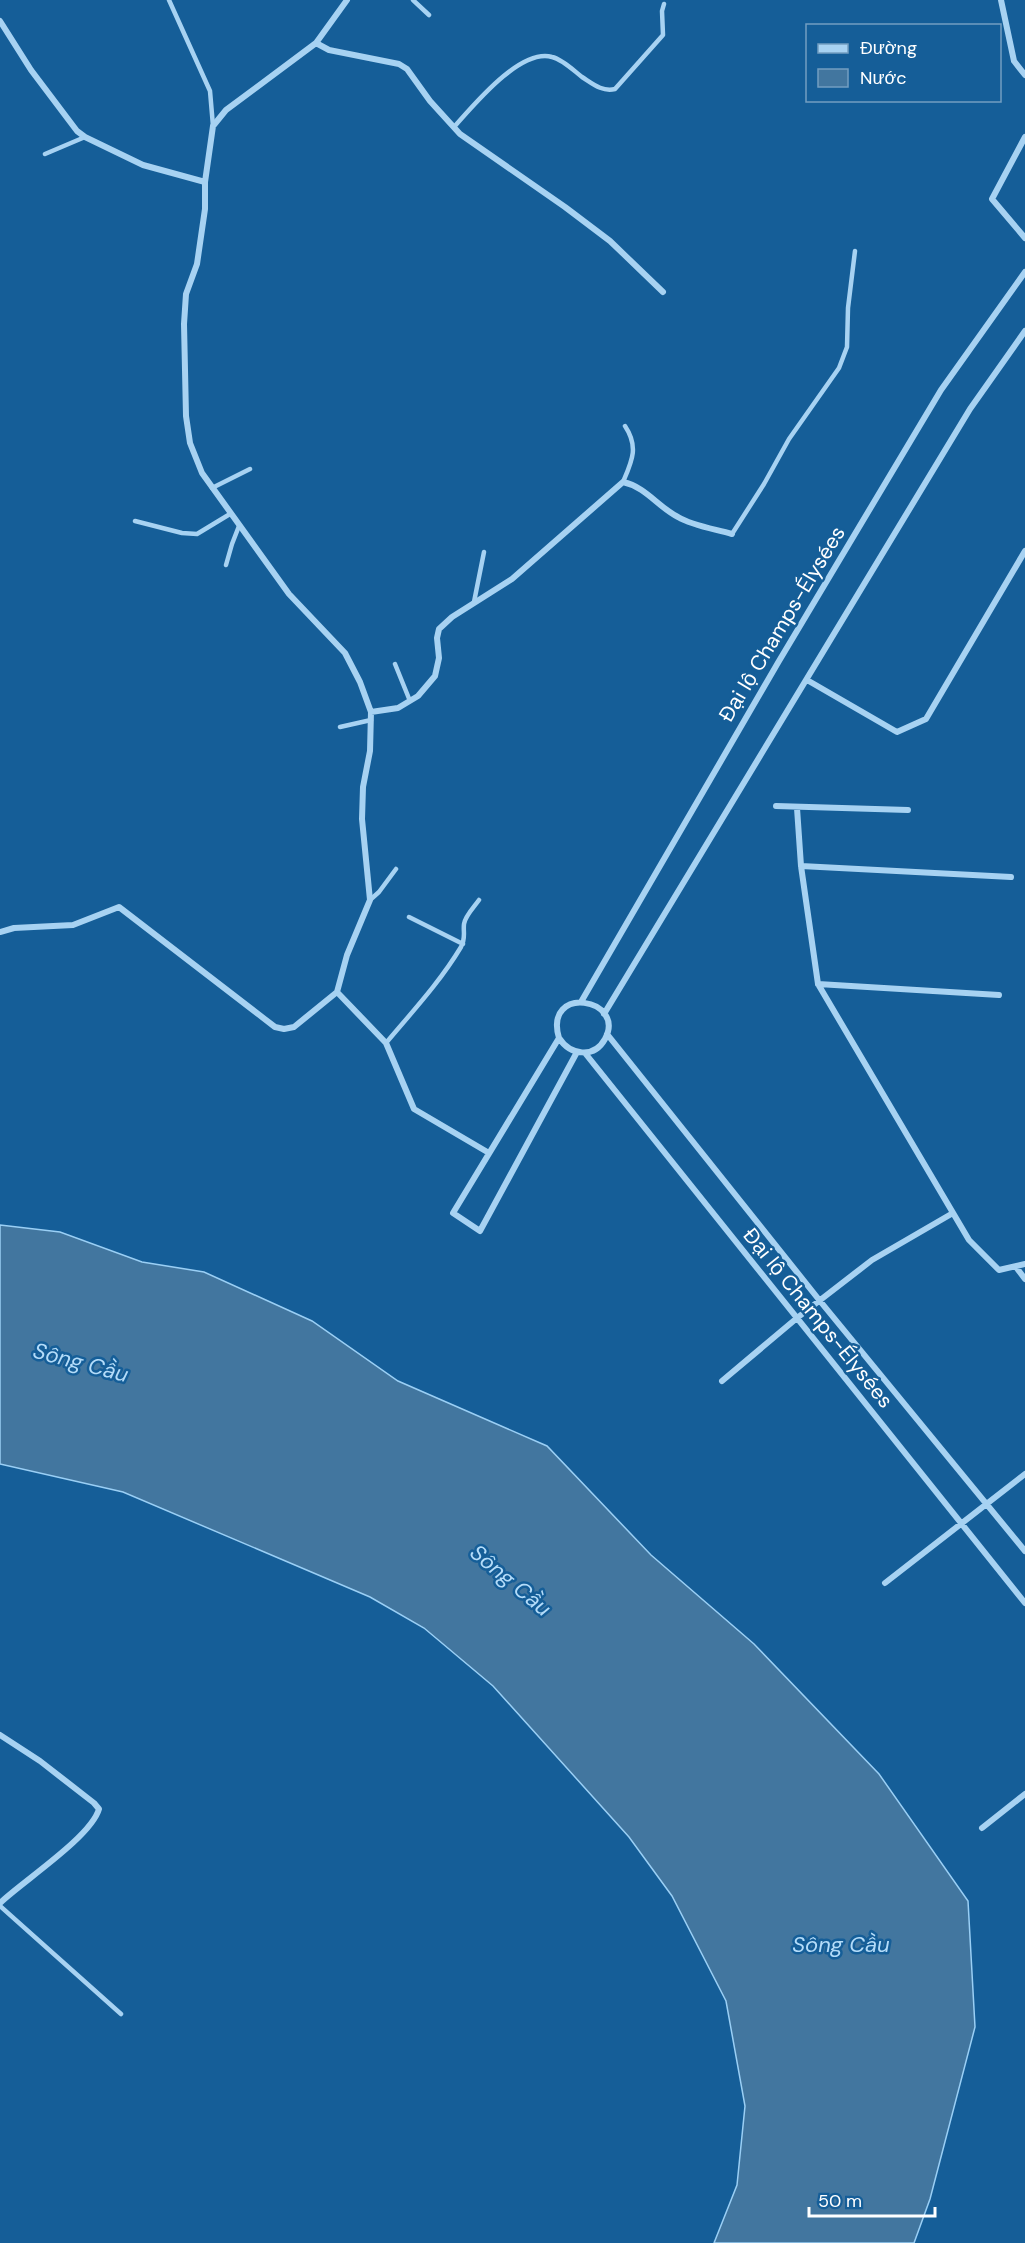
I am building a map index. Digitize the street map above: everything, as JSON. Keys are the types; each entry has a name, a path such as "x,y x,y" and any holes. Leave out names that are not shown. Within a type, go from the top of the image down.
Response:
{"street":[{"path":"0,932 14,928 73,925 119,907 275,1026 284,1029 294,1026 337,992 347,955 370,900 362,819 363,787 370,751 371,712 360,682 345,654 289,594 202,473 190,443 186,404 184,324 186,294 197,264 213,126 226,110 316,43 347,0"},
{"path":"1001,0 1014,61 1025,75"},
{"path":"0,21 31,70 77,131 143,165 205,183"},
{"path":"316,43 329,50 399,64 407,69 430,100 464,137 610,241 663,292"},
{"path":"1025,137 992,199 1025,238"},
{"name":"Đại lộ Champs-Élysées","path":"577,1052 480,1231 453,1213 559,1038 556,1030 560,1014 573,1003 581,1002 778,661 941,390 1025,272"},
{"path":"604,1014 970,408 1025,331"},
{"path":"371,712 398,708 418,696 435,676 439,658 436,639 439,629 452,617 512,579 623,482 632,484 648,494 678,518 732,534"},
{"path":"807,680 897,732 926,719 1025,551"},
{"path":"776,806 908,810"},
{"path":"797,808 801,866 818,984 969,1240 999,1270 1025,1264"},
{"path":"801,866 1011,877"},
{"path":"818,984 999,995"},
{"path":"337,992 386,1043 414,1109 489,1153"},
{"path":"559,1038 563,1045 585,1053 599,1047 607,1034 608,1028 604,1014 594,1005 581,1002"},
{"name":"Đại lộ Champs-Élysées","path":"607,1034 820,1301 1025,1551"},
{"name":"Đại lộ Champs-Élysées","path":"585,1053 1025,1603"},
{"path":"722,1381 797,1318 872,1260 953,1213"},
{"path":"1016,1267 1025,1279"},
{"path":"885,1583 1025,1474"},
{"path":"0,1735 39,1761 99,1809 97,1817 74,1842 18,1886 0,1905"},
{"path":"982,1828 1025,1794"}],"lane":[{"path":"169,0 210,91 213,126"},
{"path":"413,0 429,15"},
{"path":"453,127 495,84 531,58 553,57 598,87 607,91 615,89 663,35 664,4"},
{"path":"45,154 85,137"},
{"path":"732,534 764,484 789,438 839,368 847,347 848,308 855,251"},
{"path":"623,482 633,453 633,442 625,426"},
{"path":"212,488 250,468"},
{"path":"135,520 182,533 197,534 230,514"},
{"path":"226,565 239,526"},
{"path":"474,603 484,552"},
{"path":"395,664 410,701"},
{"path":"340,726 371,720"},
{"path":"370,900 396,869"},
{"path":"386,1043 432,988 463,944 466,917 478,900"},
{"path":"409,917 463,944"},
{"path":"0,1905 121,2014"}],"water":[{"name":"Sông Cầu","path":"0,1225 60,1232 142,1262 204,1272 312,1321 398,1381 547,1446 651,1555 754,1644 879,1774 968,1901 975,2027 930,2199 914,2243 714,2243 737,2185 745,2106 726,2001 672,1896 629,1837 493,1686 424,1628 370,1597 123,1492 0,1464"}]}
